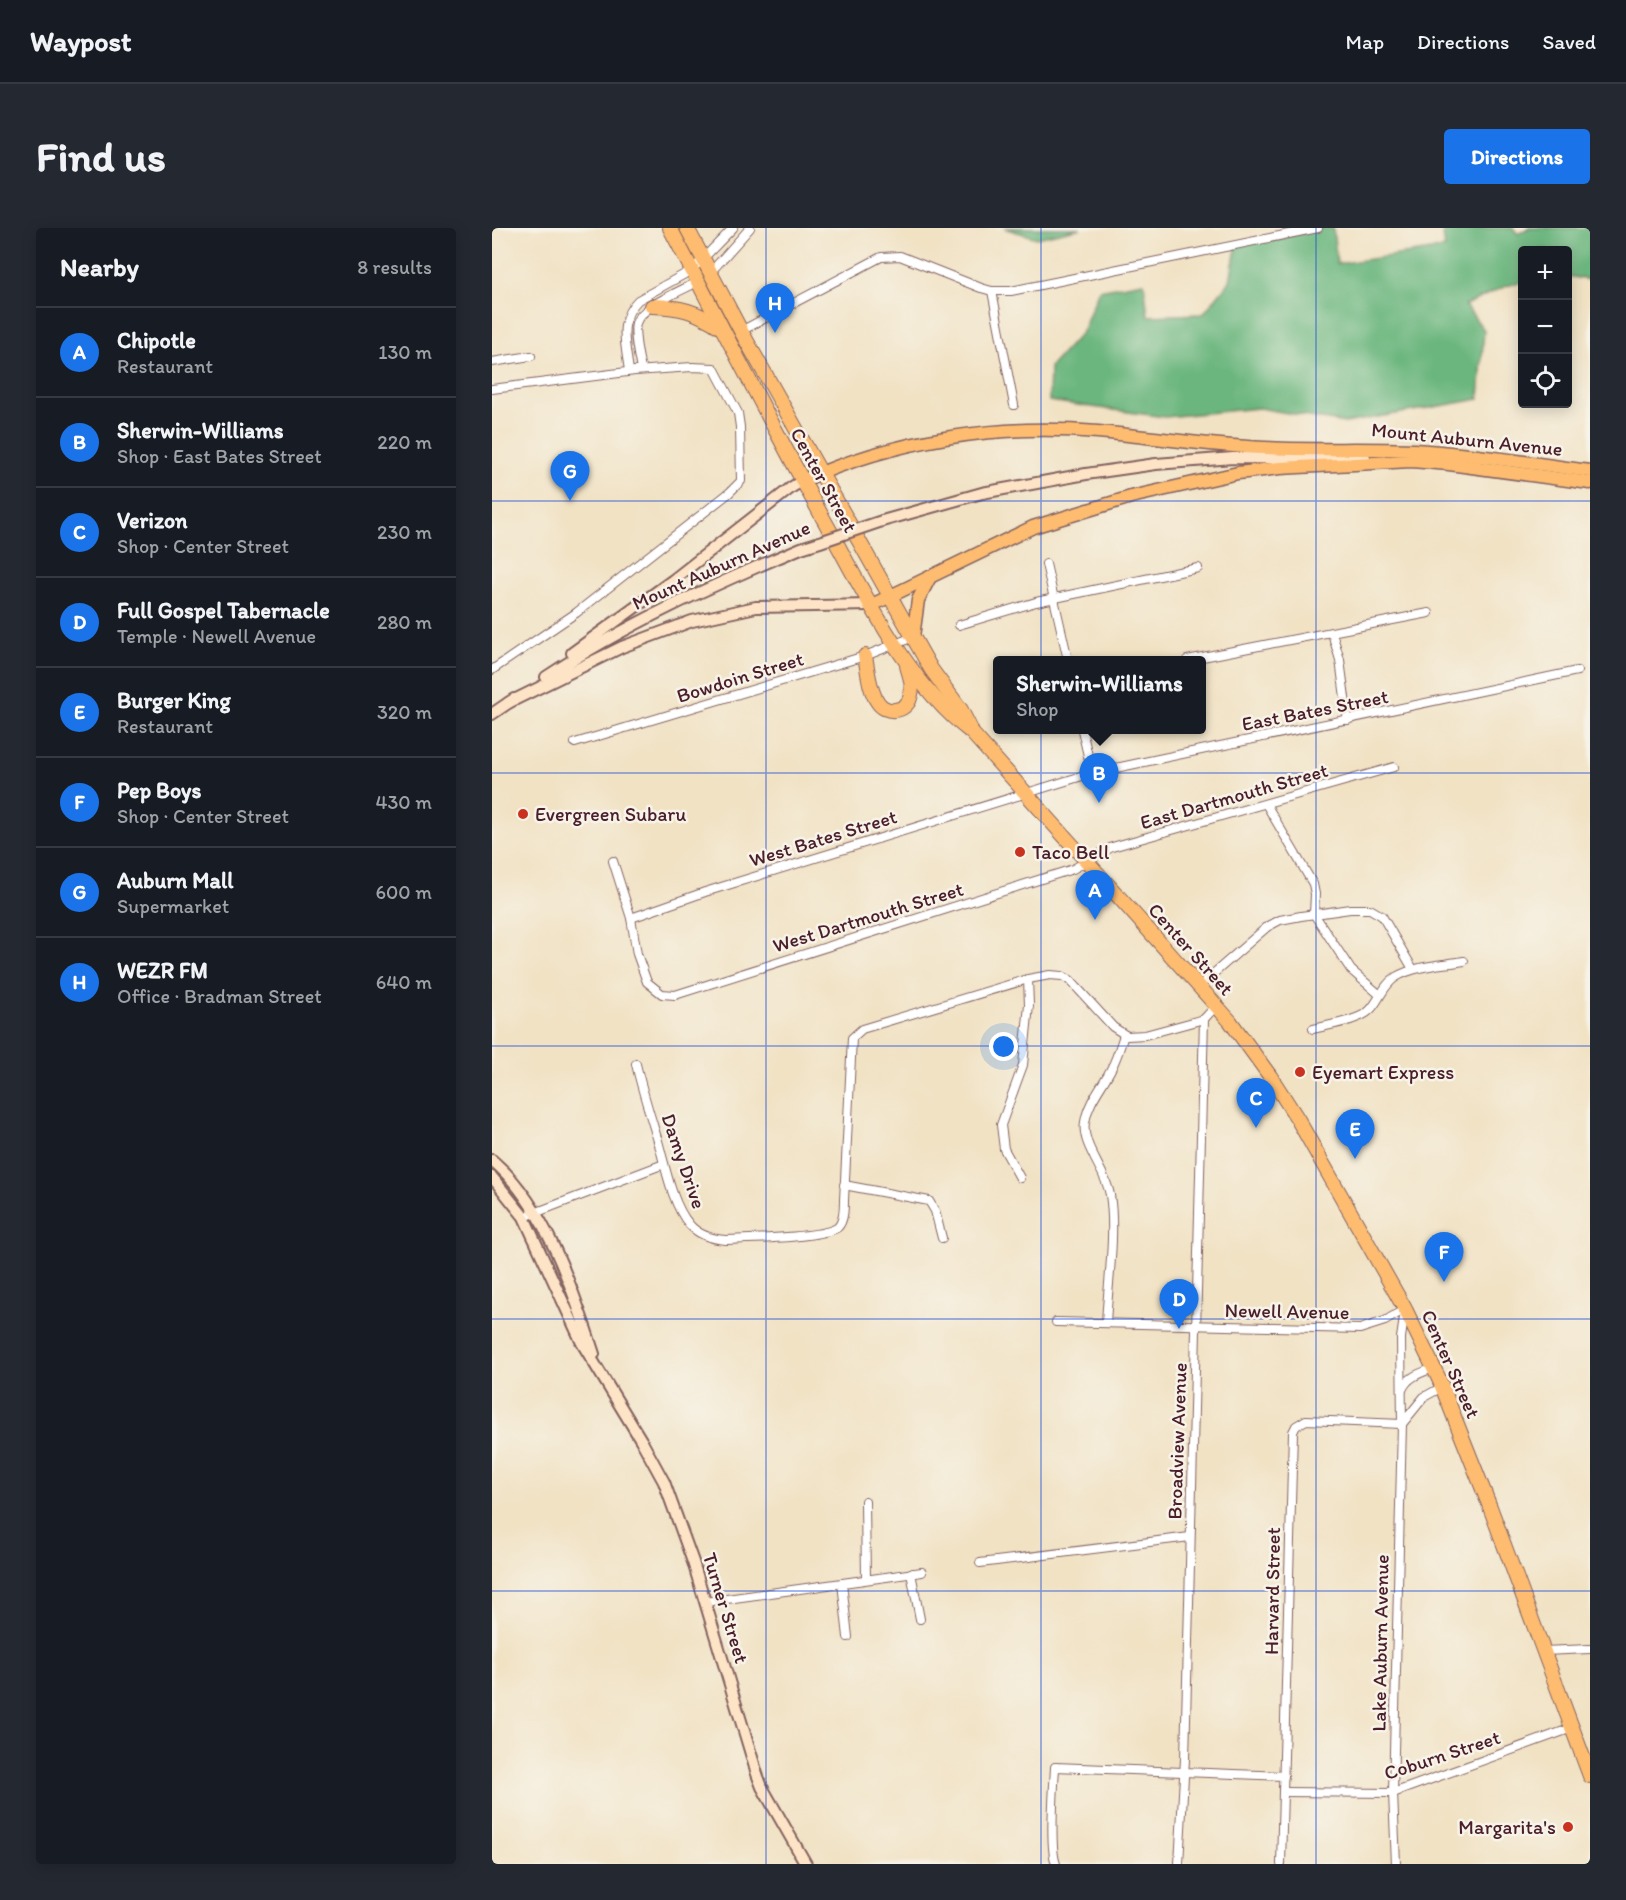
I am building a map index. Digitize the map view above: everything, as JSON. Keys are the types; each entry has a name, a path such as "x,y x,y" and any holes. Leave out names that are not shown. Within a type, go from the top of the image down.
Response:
{"highway":[{"name":"Center Street","path":"670,228 802,481 894,644 951,716 971,732 1230,1021 1297,1118 1405,1310 1434,1368 1590,1776"},
{"name":"Center Street","path":"687,228 741,331 930,669 961,710 971,732"},
{"path":"652,306 685,309 721,328"},
{"path":"865,656 877,701 886,709 894,711 901,709 910,698 912,689 906,661"}],"main road":[{"path":"508,703 792,487 846,462 915,443 1030,430 1099,432 1190,443 1298,448"},
{"name":"Mount Auburn Avenue","path":"1233,458 1298,448 1359,448 1427,451 1590,471"},
{"path":"809,452 819,459 846,462"},
{"name":"Mount Auburn Avenue","path":"492,714 592,649 686,598 820,542 882,521 982,493 1086,474 1175,462 1233,458 1332,457 1411,461 1590,483"},
{"path":"508,703 622,647 692,621 756,607 872,605 1033,527 1166,488 1238,473 1280,468 1411,461"},
{"path":"913,637 918,600 930,577"},
{"name":"Turner Street","path":"492,1160 516,1184 535,1211 572,1293 598,1369"},
{"name":"Turner Street","path":"492,1177 524,1217 582,1342 664,1482 682,1530 762,1787 806,1864"}],"street":[{"path":"641,370 636,325 641,315 695,276 703,259 733,228"},
{"path":"629,371 624,333 627,314 638,300 695,276 711,273 750,228"},
{"path":"741,331 881,256 900,256 992,291 1011,291 1318,228"},
{"path":"992,291 1014,405"},
{"path":"492,363 531,356"},
{"path":"492,389 629,371 714,368 738,413 741,481 729,493 576,613 492,670"},
{"path":"1046,564 1067,656"},
{"path":"959,625 1054,598 1198,568"},
{"path":"1206,656 1429,613"},
{"path":"1332,633 1340,660 1348,720"},
{"name":"Bowdoin Street","path":"575,743 865,656 913,637"},
{"name":"East Bates Street","path":"1025,794 1092,773 1175,754 1577,671"},
{"path":"1083,734 1092,773"},
{"name":"East Dartmouth Street","path":"1085,861 1112,847 1394,767"},
{"name":"West Bates Street","path":"631,918 705,892 1025,794"},
{"path":"1266,804 1313,884 1314,914 1351,970 1380,995"},
{"path":"613,861 631,918"},
{"name":"West Dartmouth Street","path":"631,918 640,964 647,982 658,993 675,995 1073,869 1085,861"},
{"path":"1198,987 1267,927 1280,920 1350,909 1370,909 1382,916 1413,969"},
{"path":"1313,1029 1358,1017 1370,1011 1389,982 1413,969 1464,961"},
{"path":"942,1238 935,1211 929,1201 844,1185 851,1050 854,1035 859,1030 1028,979 1050,975 1065,977 1080,989 1113,1027 1124,1035 1145,1035 1204,1019 1216,1006"},
{"path":"1020,1178 1004,1149 1001,1125 1023,1065 1029,1005 1028,979"},
{"name":"Broadview Avenue","path":"1179,1864 1184,1772 1204,1019"},
{"path":"1106,1323 1111,1230 1110,1198 1105,1177 1085,1137 1084,1125 1092,1100 1116,1061 1124,1035"},
{"name":"Damy Drive","path":"636,1064 664,1164 681,1211 688,1223 703,1235 726,1240 827,1232 841,1223 844,1211 844,1185"},
{"path":"524,1217 664,1164"},
{"name":"Newell Avenue","path":"1056,1322 1360,1329 1385,1321 1405,1310"},
{"name":"Lake Auburn Avenue","path":"1396,1864 1392,1793 1402,1424 1401,1338 1405,1310"},
{"path":"1401,1392 1404,1384 1411,1377 1434,1368"},
{"path":"1402,1424 1424,1397 1442,1386"},
{"name":"Harvard Street","path":"1281,1864 1293,1432 1296,1426 1306,1420 1402,1424"},
{"path":"865,1501 866,1579"},
{"path":"981,1563 1190,1537"},
{"path":"705,1602 922,1572"},
{"path":"911,1573 920,1619"},
{"path":"842,1583 848,1637"},
{"path":"1543,1651 1590,1649"},
{"name":"Coburn Street","path":"1283,1792 1392,1793 1572,1728"},
{"path":"1056,1864 1053,1856 1055,1767 1284,1776"}],"green space":[{"path":"1004,228 1081,228 1037,238"},
{"path":"1319,228 1333,228 1337,264 1445,248 1442,228 1513,228 1518,234 1529,228 1590,228 1590,280 1572,277 1572,246 1518,246 1518,283 1506,286 1465,305 1484,330 1479,399 1345,423 1259,408 1165,417 1049,401 1050,367 1082,332 1099,290 1144,282 1148,316 1203,314 1230,281 1237,244"}],"place":[{"name":"WEZR FM","path":"775,333"},
{"name":"Auburn Mall","path":"570,501"},
{"name":"Sherwin-Williams","path":"1099,803"},
{"name":"Evergreen Subaru","path":"523,814"},
{"name":"Taco Bell","path":"1020,852"},
{"name":"Chipotle","path":"1095,920"},
{"name":"Eyemart Express","path":"1300,1072"},
{"name":"Verizon","path":"1256,1128"},
{"name":"Burger King","path":"1355,1159"},
{"name":"Pep Boys","path":"1444,1282"},
{"name":"Full Gospel Tabernacle","path":"1179,1329"},
{"name":"Margarita's","path":"1568,1827"}]}
